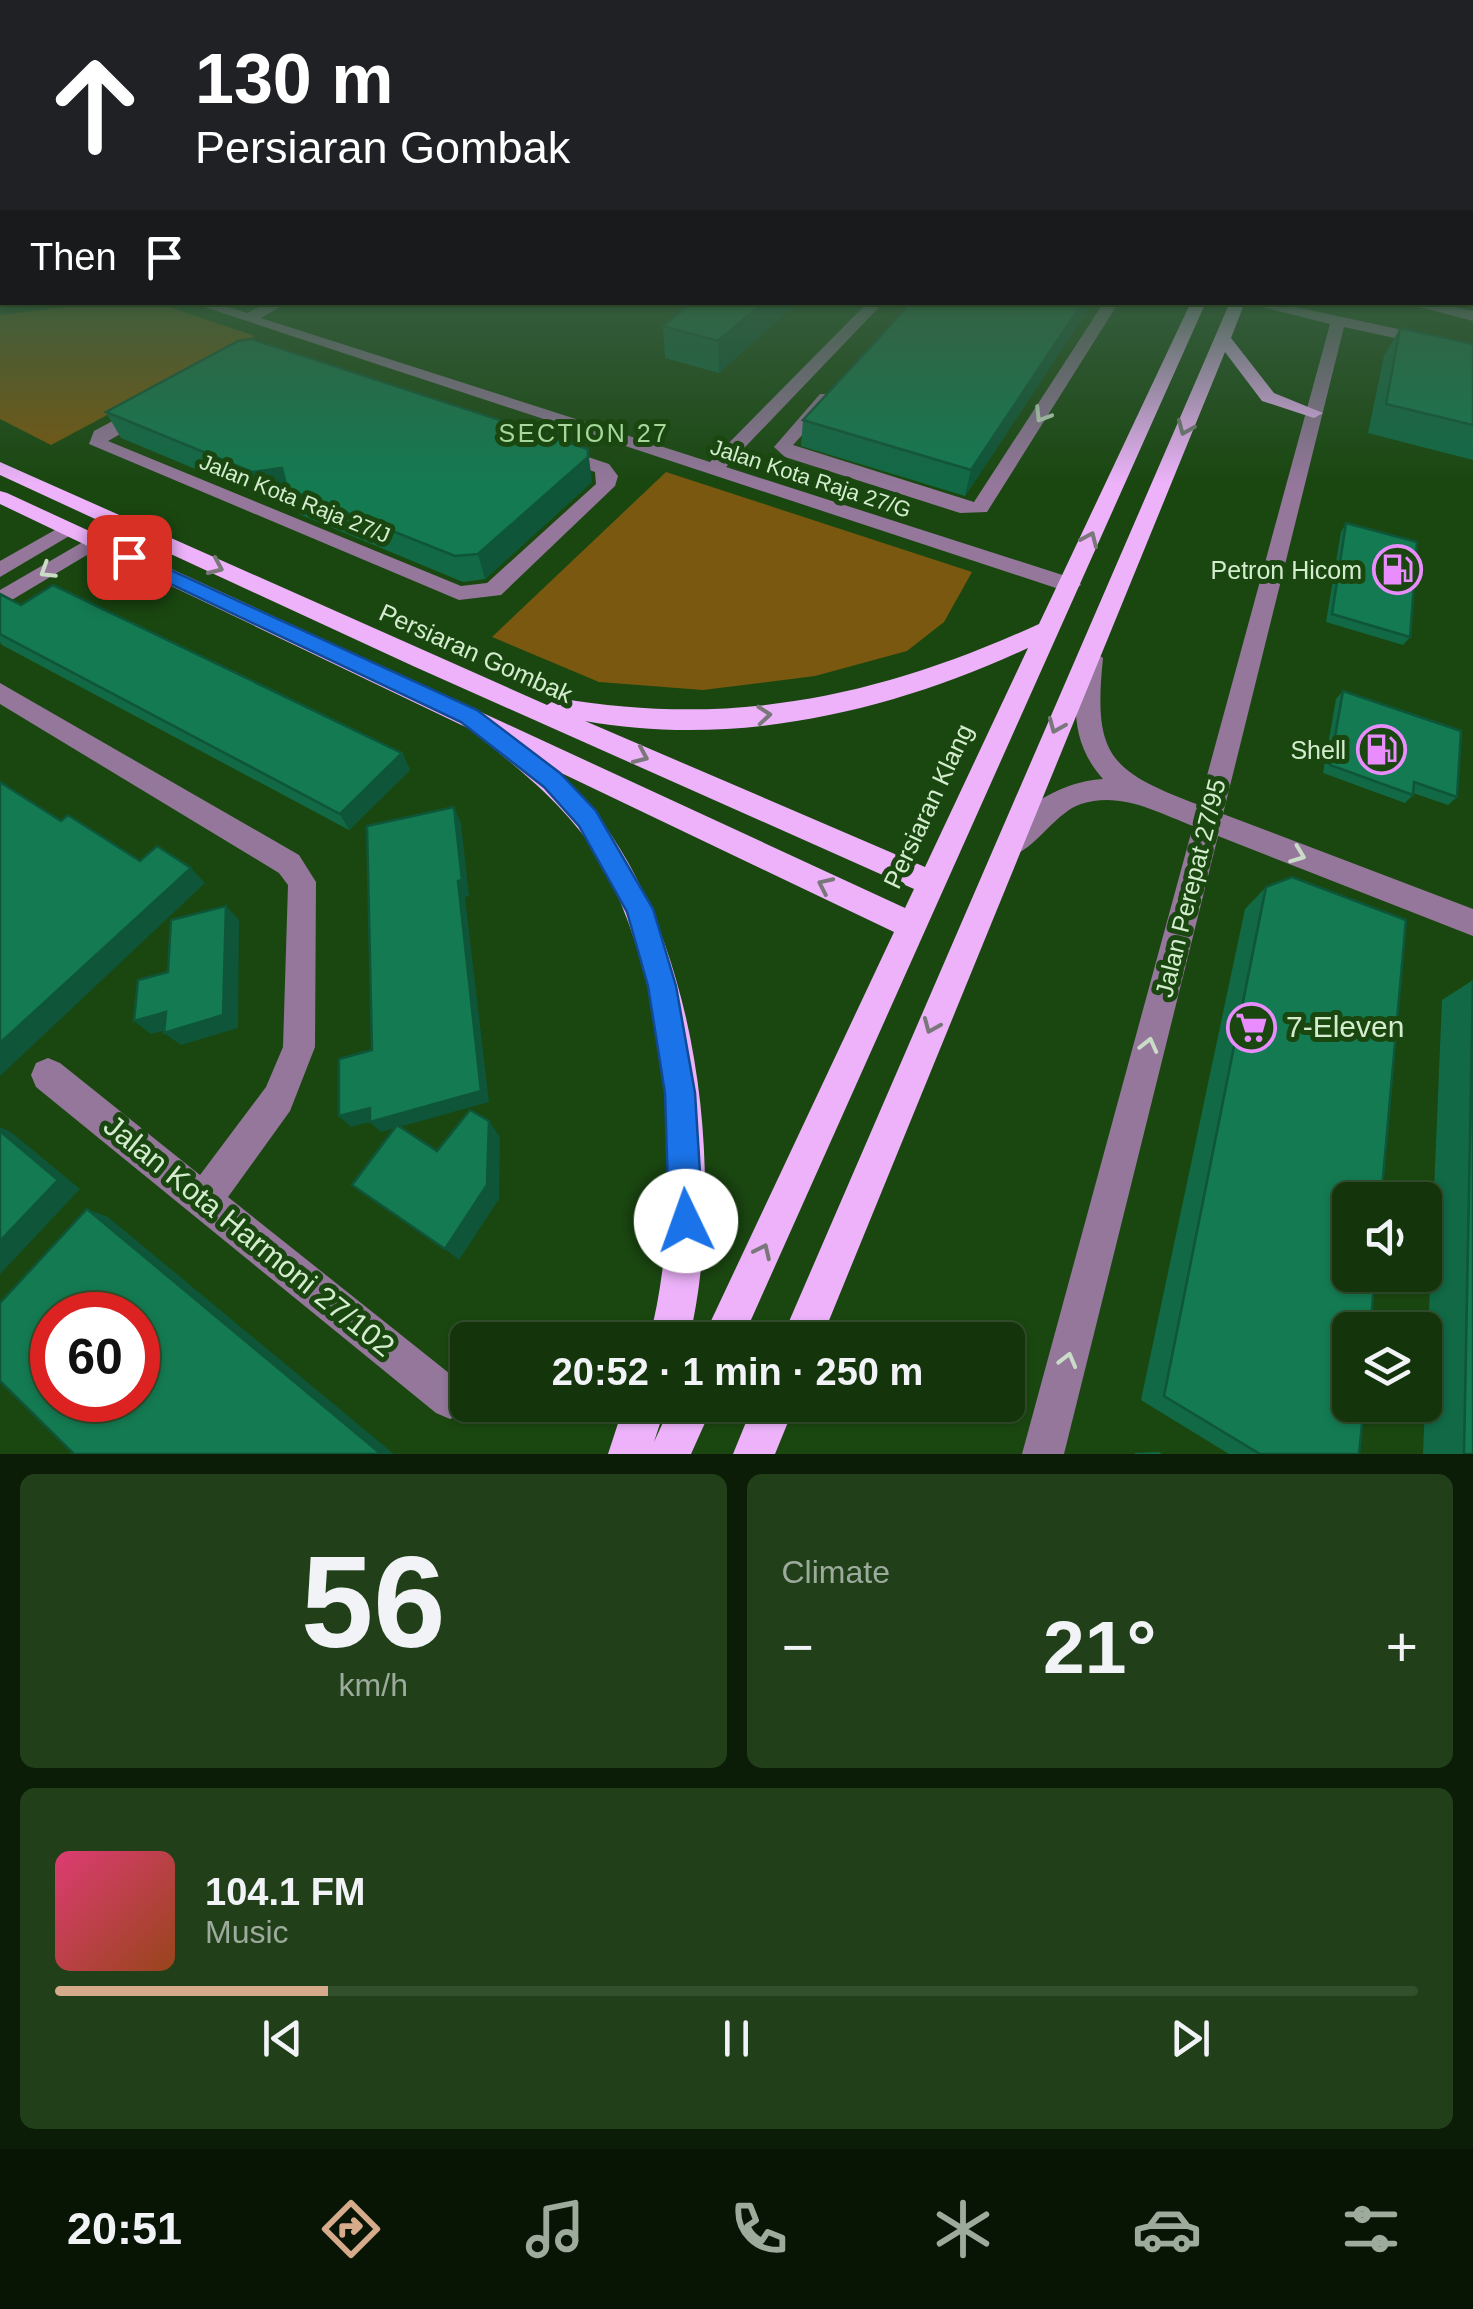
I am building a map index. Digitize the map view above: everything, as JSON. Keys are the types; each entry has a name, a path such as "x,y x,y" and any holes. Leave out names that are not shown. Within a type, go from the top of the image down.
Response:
{"main road":[{"name":"Persiaran Klang","path":"730,1322 1179,347"},
{"path":"808,1322 1220,347"},
{"path":"1231,347 1268,397 1314,413"},
{"name":"Persiaran Gombak","path":"0,468 495,692 933,884"},
{"path":"0,496 913,926"},
{"path":"495,692 611,720 769,716 885,692 978,662 1051,628"},
{"path":"469,716 552,780 587,818 640,909 662,986 680,1093 686,1221 672,1322"},
{"path":"629,1454 639,1422"},
{"path":"670,1454 684,1422"},
{"path":"754,1454 767,1422"}],"street":[{"path":"299,366 331,347"},
{"name":"Jalan Kota Raja 27/G","path":"335,347 1070,585"},
{"path":"847,347 783,447 802,458 968,510 988,502 1084,347"},
{"name":"Jalan Perepat 27/95","path":"1042,1454 1331,347"},
{"name":"Jalan Kota Raja 27/J","path":"299,366 265,354 251,355 100,435 98,444 459,592 493,590 605,486 608,476 602,468 569,457"},
{"path":"299,366 569,457 598,432"},
{"path":"713,470 832,369"},
{"path":"0,570 69,528"},
{"path":"0,600 95,541"},
{"path":"1094,638 1086,726 1093,753 1133,792"},
{"path":"0,692 289,864 302,882 299,1047 278,1099 205,1198"},
{"path":"1003,855 1064,795 1100,788 1133,792 1473,923"},
{"name":"Jalan Kota Harmoni 27/102","path":"48,1075 450,1399"}],"shaded area":[{"path":"0,347 235,347 51,445 0,419"},
{"path":"666,472 972,572 944,622 907,651 815,676 703,690 599,682 492,637"}],"building":[{"path":"227,347 275,347 588,449 588,457 478,554 455,556 287,489 282,468 252,472 106,412"},
{"path":"871,347 1053,347 971,470 803,420"},
{"path":"1397,347 1473,347 1473,425 1386,404"},
{"path":"1346,523 1417,542 1410,637 1332,614"},
{"path":"53,585 402,753 340,814 0,634 0,594 21,605"},
{"path":"1343,691 1461,731 1457,797 1414,782 1413,795 1330,765"},
{"path":"0,782 61,821 68,815 140,861 157,846 191,868 0,1043"},
{"path":"454,807 462,880 458,881 481,1091 370,1122 370,1108 339,1116 339,1059 372,1050 367,826"},
{"path":"1292,877 1406,920 1383,1182 1332,1182 1332,1292 1373,1292 1372,1312 1332,1312 1332,1422 1362,1422 1359,1454 1260,1454 1164,1396 1266,887"},
{"path":"226,906 223,1015 164,1033 166,1012 134,1021 138,980 168,972 171,920"},
{"path":"1473,980 1473,1454 1464,1454"},
{"path":"470,1110 489,1121 487,1185 445,1249 352,1185 397,1125 437,1151"},
{"path":"0,1131 58,1180 0,1241"},
{"path":"87,1209 381,1454 74,1454 42,1422 160,1422 160,1292 30,1292 30,1411 0,1381 0,1303"}],"place":[{"name":"Petron Hicom","path":"1397,570"},
{"name":"Shell","path":"1381,750"},
{"name":"7-Eleven","path":"1251,1027"}],"district":[{"name":"SECTION 27","path":"584,433"}],"route":[{"path":"129,557 469,716 552,780 587,818 640,909 662,986 680,1093 686,1221"}]}
